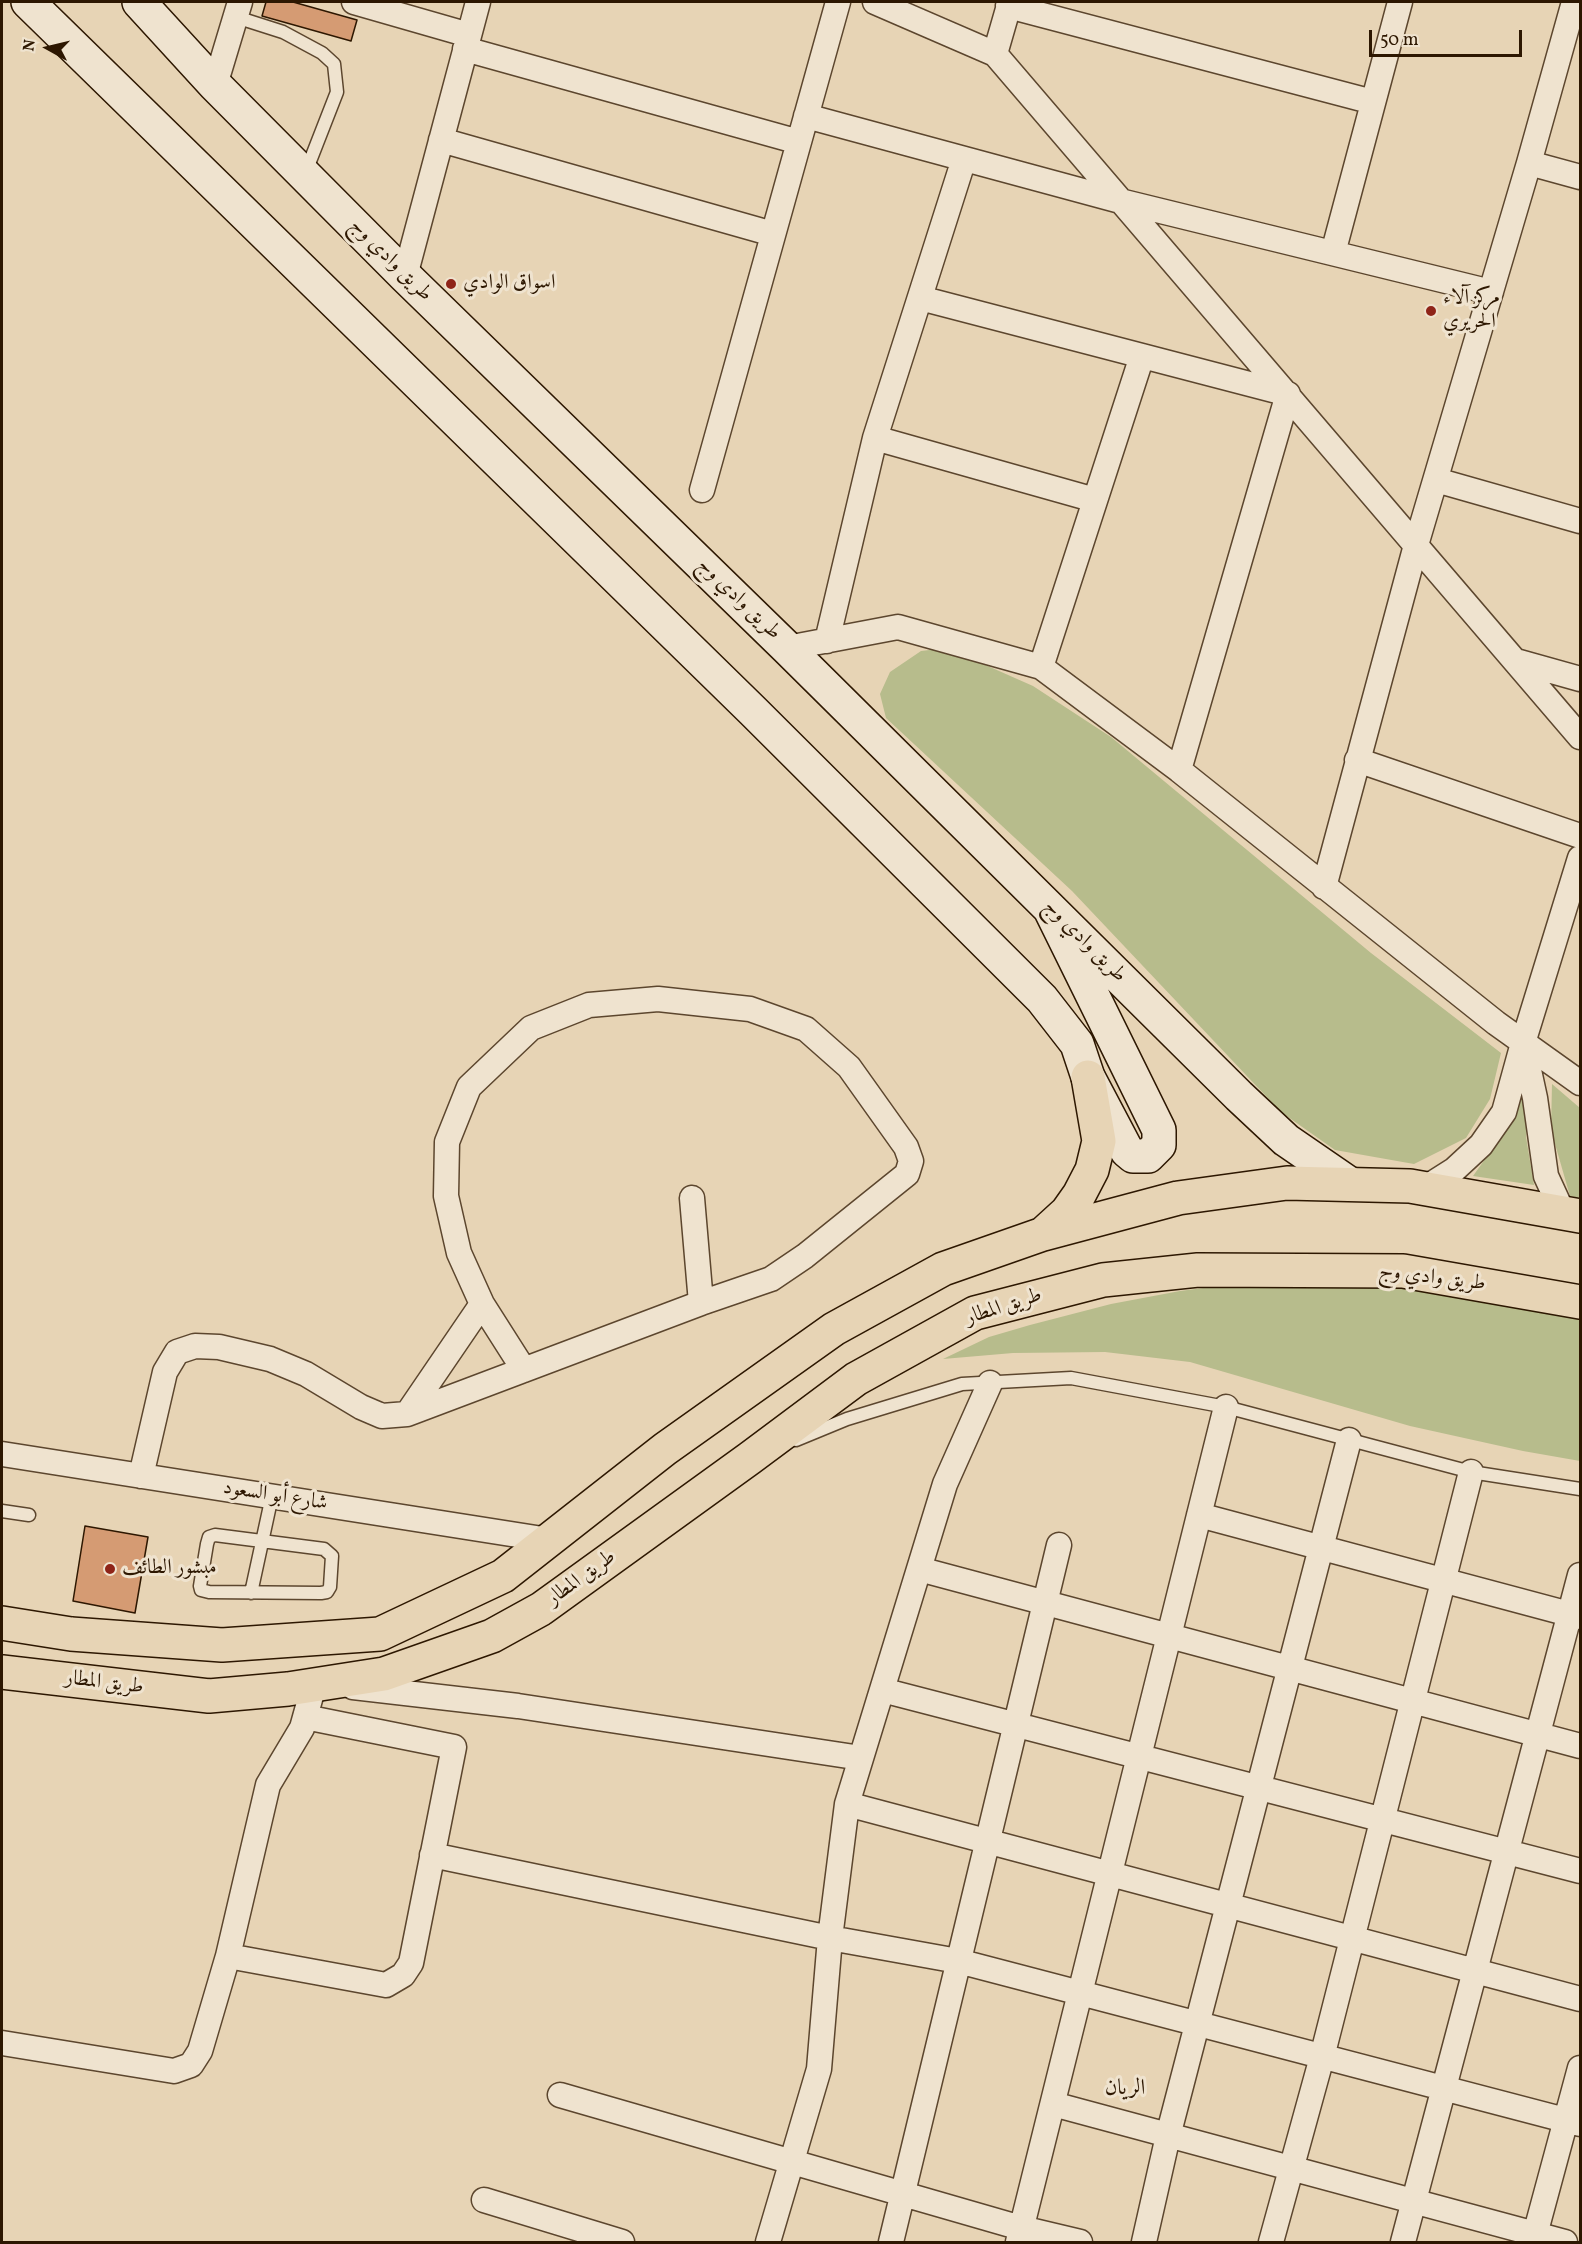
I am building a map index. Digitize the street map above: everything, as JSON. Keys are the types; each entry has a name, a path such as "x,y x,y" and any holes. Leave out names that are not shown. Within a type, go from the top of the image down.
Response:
{"main road":[{"path":"1043,1234 1067,1212 1092,1170 1099,1141 1088,1077"},
{"path":"2,1623 72,1634 222,1645 380,1634 503,1576 665,1449 834,1329 943,1269 1043,1234 1178,1198 1287,1183 1350,1184 1424,1189 1572,1214"},
{"name":"طريق وادي وج","path":"1103,1280 1198,1270 1403,1271 1581,1302"},
{"name":"طريق المطار","path":"2,1672 209,1696 320,1685 384,1674 492,1636 540,1609 750,1458 855,1379 975,1313 1103,1280"}],"street":[{"path":"28,2 1042,999 1077,1044 1088,1077 1127,1151 1141,1157 1154,1152 1159,1145 1159,1130 1050,909"},
{"name":"طريق وادي وج","path":"139,2 215,85 405,276 787,648 1270,1125 1286,1140 1350,1184"},
{"path":"354,2 467,42 799,142"},
{"path":"405,276 478,2"},
{"path":"702,490 838,2"},
{"path":"875,2 995,54 1581,737"},
{"path":"1333,253 1400,2"},
{"path":"1324,887 1416,545 1574,2"},
{"path":"995,54 1009,4 1373,102"},
{"path":"215,85 238,9"},
{"path":"806,116 1120,201 1491,292"},
{"path":"441,140 773,234"},
{"path":"827,641 875,438 964,159"},
{"path":"1529,163 1581,177"},
{"path":"920,298 1288,394"},
{"path":"1041,667 1142,356"},
{"path":"1179,770 1288,394"},
{"path":"875,438 1095,500"},
{"path":"1436,480 1581,521"},
{"path":"787,648 898,627 1041,667 1179,770 1523,1043 1581,1083"},
{"path":"1516,661 1581,678"},
{"path":"1357,760 1581,836"},
{"path":"1424,1189 1454,1170 1481,1145 1504,1112 1523,1043 1581,858"},
{"path":"141,1476 165,1372 177,1352 195,1346 219,1347 270,1359 306,1374 361,1407 382,1416 407,1414 771,1278 805,1256 907,1174 911,1161 906,1147 849,1067 807,1029 750,1009 658,999 590,1005 531,1028 469,1087 447,1143 446,1196 459,1253 482,1304 524,1370"},
{"path":"1523,1043 1535,1098 1546,1176 1572,1214"},
{"path":"692,1198 701,1303"},
{"path":"407,1414 482,1304"},
{"path":"768,2242 819,2069 830,1938 847,1804 945,1484 990,1383"},
{"path":"1019,2235 1226,1407"},
{"path":"1144,2242 1168,2136 1348,1440"},
{"name":"شارع أبو السعود","path":"2,1454 549,1540"},
{"path":"1271,2242 1322,2057 1471,1472"},
{"path":"1199,1515 1575,1616"},
{"path":"891,2242 1059,1545"},
{"path":"919,1569 1581,1746"},
{"path":"1403,2242 1538,1734 1575,1616 1581,1575"},
{"path":"2,2043 174,2071 191,2065 200,2051 228,1956 268,1785 302,1728 320,1685 518,1706 861,1758"},
{"path":"882,1689 1581,1872"},
{"path":"228,1956 386,1985 403,1975 411,1963 454,1747 305,1717"},
{"path":"847,1804 1581,1999"},
{"path":"432,1855 830,1938 958,1960 1573,2122"},
{"path":"1534,2238 1573,2122 1581,2068"},
{"path":"560,2095 904,2193 1019,2235 1080,2242"},
{"path":"1053,2104 1414,2202 1534,2238 1565,2242"},
{"path":"484,2200 622,2242"}],"lane":[{"path":"238,9 322,53 334,64 337,92 304,175"},
{"path":"750,1458 848,1419 962,1384 1071,1378 1226,1407 1471,1472 1581,1489"},
{"path":"251,1593 272,1496"},
{"path":"2,1511 29,1515"},
{"path":"214,1535 324,1549 332,1556 330,1587 327,1592 251,1593 201,1590 209,1537 214,1535"}],"green space":[{"path":"947,648 1033,686 1111,737 1371,953 1501,1053 1490,1099 1466,1138 1414,1164 1335,1150 1281,1112 1072,891 886,718 880,694 890,672 921,651"},
{"path":"1552,1084 1580,1108 1580,1198 1570,1196 1551,1130"},
{"path":"1528,1087 1526,1137 1534,1185 1473,1176 1503,1134"},
{"path":"1380,1282 1580,1316 1580,1461 1410,1426 1190,1362 1105,1352 1013,1353 943,1359 989,1337 1030,1325 1111,1304 1180,1291 1242,1283"}],"building":[{"path":"266,2 293,2 357,20 351,41 262,16"},
{"name":"مبشور الطائف","path":"85,1526 148,1537 135,1613 73,1601"}],"place":[{"name":"اسواق الوادي","path":"451,284"},
{"name":"مركز آلاء الحريري","path":"1431,311"},
{"name":"مبشور الطائف","path":"110,1569"}],"district":[{"name":"الريان","path":"1125,2090"}]}
